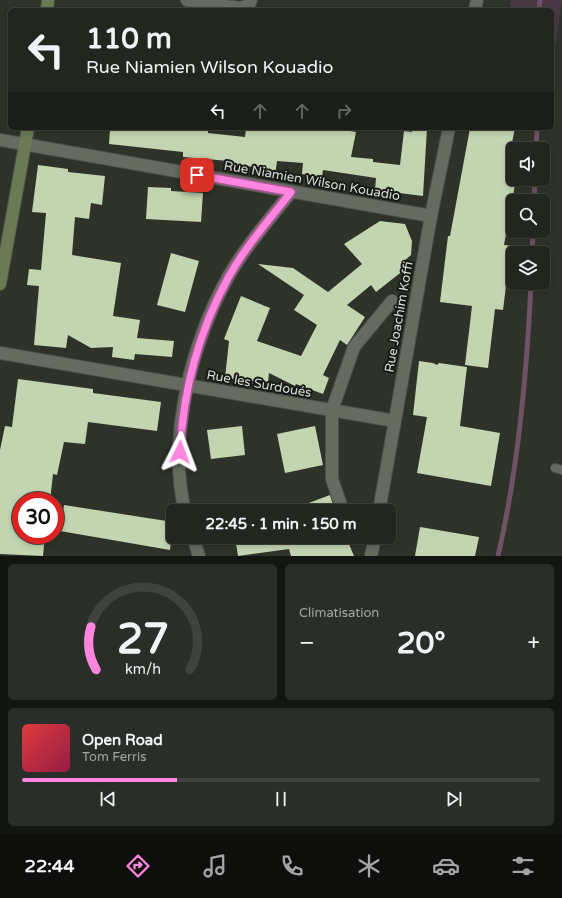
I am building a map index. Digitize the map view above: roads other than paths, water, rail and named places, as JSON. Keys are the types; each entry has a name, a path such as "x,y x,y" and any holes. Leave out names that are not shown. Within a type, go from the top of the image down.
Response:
{"street":[{"path":"187,0 239,8 248,6 251,0"},
{"path":"0,281 28,130"},
{"name":"Rue Joachim Koffi","path":"380,504 431,216 449,130"},
{"name":"Rue Niamien Wilson Kouadio","path":"0,140 431,216"},
{"path":"184,504 181,485 181,427 187,386 209,320 228,277 250,245 291,192"},
{"path":"341,504 332,479 332,410 354,347 392,301"},
{"name":"Rue les Surdoués","path":"0,353 395,421"},
{"path":"195,544 199,556"},
{"path":"371,556 374,544"}],"waterway":[{"path":"539,8 540,0"},
{"path":"536,142 537,130"},
{"path":"534,194 535,186"},
{"path":"532,246 533,238"},
{"path":"498,556 511,490 516,455 524,386 531,290"}]}
